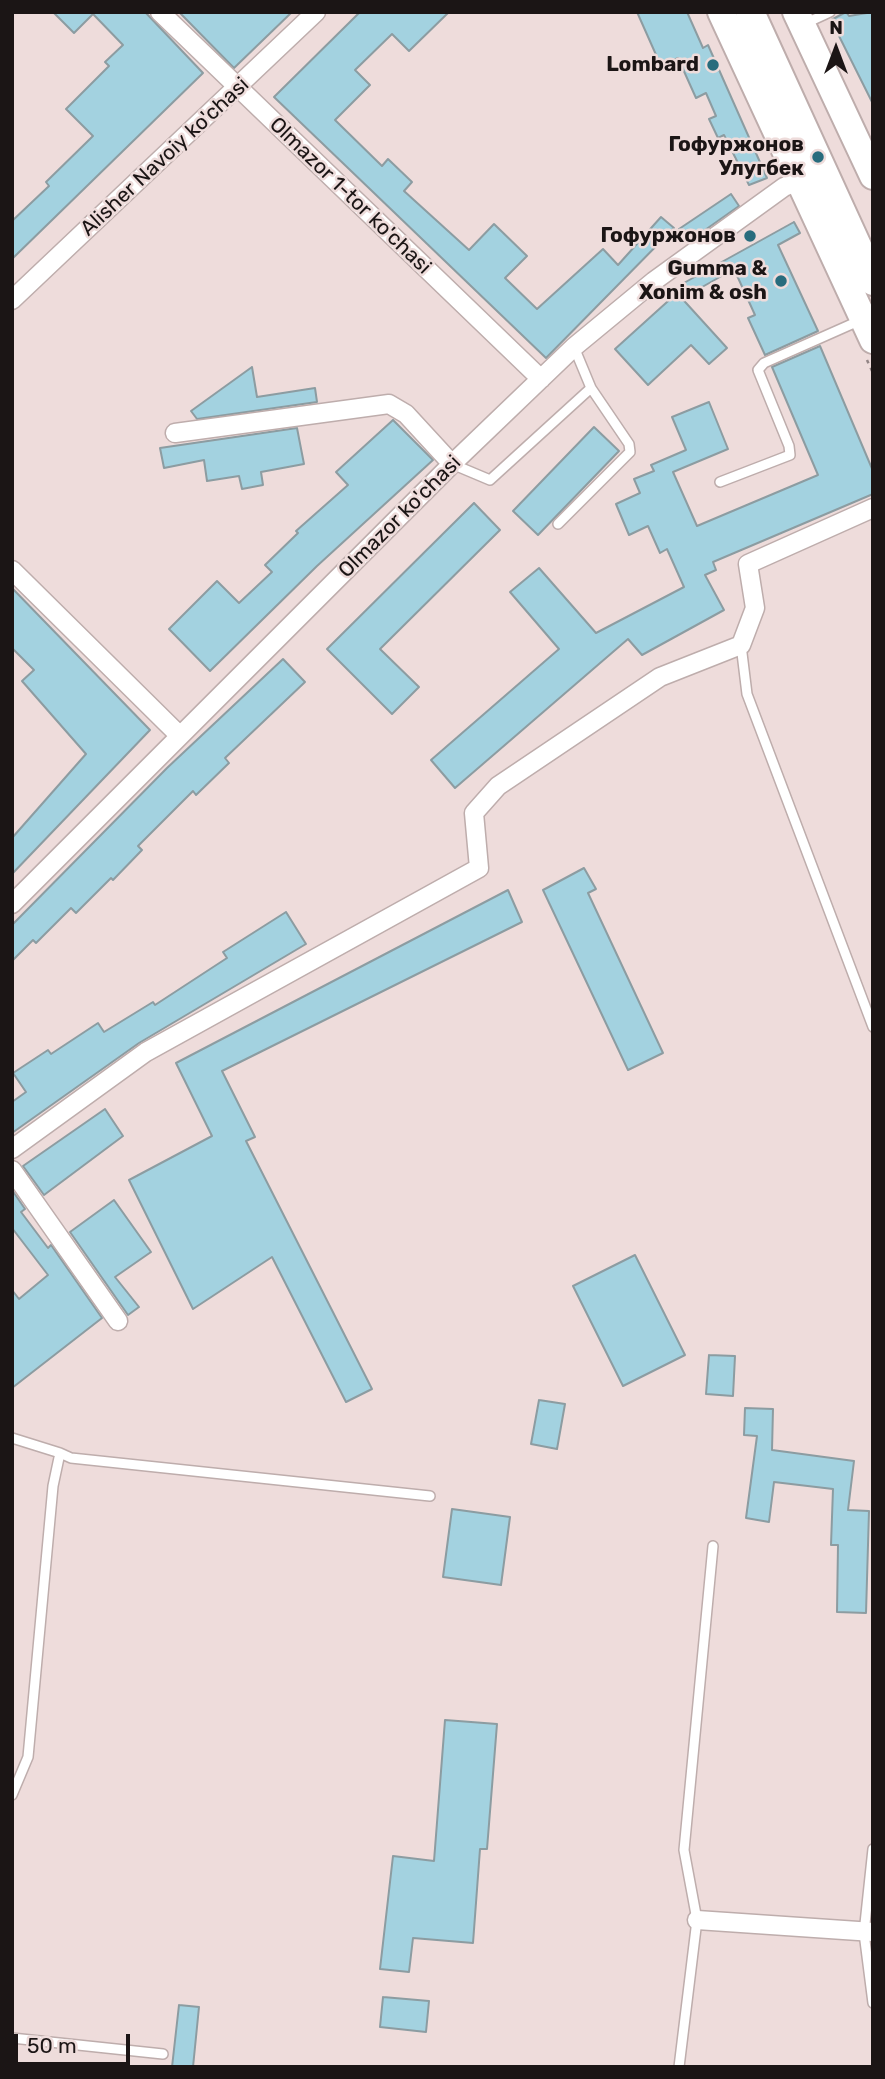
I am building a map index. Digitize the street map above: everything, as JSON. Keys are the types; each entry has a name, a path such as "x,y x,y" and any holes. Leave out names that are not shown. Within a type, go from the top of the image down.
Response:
{"main road":[{"path":"750,12 812,175 873,281"},
{"path":"771,12 873,234"}],"street":[{"name":"Olmazor 1-tor ko'chasi","path":"160,12 541,379"},
{"name":"Alisher Navoiy ko'chasi","path":"12,300 238,89 316,12"},
{"path":"721,12 812,175 868,330"},
{"path":"799,18 873,176"},
{"name":"Olmazor ko'chasi","path":"12,904 452,464 575,347 654,281 785,187 812,175"},
{"path":"175,433 389,404 406,414 452,464"},
{"path":"12,1149 146,1052 479,868 474,813 498,786 660,677 741,645 755,608 748,564 873,508"},
{"path":"12,570 180,736"},
{"path":"12,1170 118,1321"},
{"path":"697,1920 869,1932"}],"lane":[{"path":"799,18 830,12"},
{"path":"720,482 790,455 789,446 758,370 764,363 868,330"},
{"path":"558,524 630,452 629,444 591,388 575,347"},
{"path":"452,464 490,480 591,388"},
{"path":"741,645 747,694 873,1027"},
{"path":"12,1438 71,1458 430,1496"},
{"path":"12,1795 28,1757 53,1486 60,1453"},
{"path":"679,2067 697,1920 684,1850 713,1546"},
{"path":"873,1849 869,1932 873,2003"},
{"path":"12,2038 163,2054"}],"building":[{"path":"53,12 145,12 203,73 12,259 12,221 49,186 46,182 93,136 66,109 109,66 105,62 123,45 93,14 74,33"},
{"path":"179,12 292,12 234,68"},
{"path":"360,12 449,12 409,51 392,34 355,70 370,85 335,120 382,166 388,159 412,182 404,191 469,250 494,224 527,256 505,278 537,309 603,249 618,265 661,217 674,228 546,358 274,97"},
{"path":"637,12 687,12 703,48 708,45 767,178 749,185 724,135 718,138 709,119 716,116 706,93 696,98 678,58 661,66"},
{"path":"846,12 849,16 873,12 873,104 831,20"},
{"path":"731,194 739,206 688,242 679,229"},
{"path":"794,222 800,233 778,245 818,331 765,355 748,318 755,315 734,269 688,295 682,284"},
{"path":"677,293 727,348 709,364 691,345 648,385 615,349"},
{"path":"820,346 873,471 873,494 713,562 716,570 705,575 724,610 642,655 628,639 455,788 431,760 559,649 510,592 539,568 596,633 684,587 667,549 660,553 648,526 629,535 616,504 640,493 634,479 654,471 651,465 686,450 672,417 709,402 728,449 673,472 697,526 818,475 772,367"},
{"path":"252,367 257,397 315,388 317,402 197,419 191,411"},
{"path":"393,420 433,460 317,566 210,671 169,629 217,581 239,603 272,572 265,565 298,533 296,531 348,485 336,472"},
{"path":"594,427 619,451 538,535 513,511"},
{"path":"297,428 304,464 261,472 263,485 242,489 239,476 207,481 204,460 164,468 160,448"},
{"path":"474,503 500,530 380,649 419,687 392,714 327,649"},
{"path":"12,588 150,730 12,874 12,838 86,754 22,681 34,670 12,648"},
{"path":"283,659 305,682 225,758 229,763 196,795 193,791 138,846 142,850 113,880 111,878 76,913 71,908 36,943 33,940 12,961 12,925 167,768"},
{"path":"584,868 596,889 588,893 663,1053 628,1070 543,890"},
{"path":"508,890 522,922 222,1071 255,1137 246,1141 372,1389 346,1402 272,1257 193,1309 129,1180 212,1136 176,1063"},
{"path":"286,912 306,944 139,1043 12,1133 12,1102 26,1092 13,1073 48,1050 51,1054 98,1023 104,1032 153,1002 155,1005 227,958 223,952"},
{"path":"105,1109 123,1136 44,1195 23,1166"},
{"path":"12,1190 25,1209 21,1212 48,1248 51,1245 102,1318 12,1388 12,1290 19,1299 48,1275 12,1228"},
{"path":"114,1200 151,1252 115,1277 139,1307 128,1315 70,1232"},
{"path":"635,1255 685,1355 623,1386 573,1286"},
{"path":"709,1355 735,1356 733,1396 706,1394"},
{"path":"539,1400 565,1404 557,1449 531,1444"},
{"path":"745,1408 773,1409 772,1450 854,1461 848,1510 869,1511 866,1613 837,1612 838,1545 831,1545 833,1489 774,1482 769,1522 746,1518 757,1436 744,1435"},
{"path":"452,1509 510,1517 501,1585 443,1577"},
{"path":"445,1720 497,1724 487,1849 480,1849 473,1943 413,1938 409,1972 380,1969 393,1856 434,1861"},
{"path":"383,1997 429,2001 426,2032 380,2027"},
{"path":"179,2005 199,2007 193,2067 172,2067"}],"place":[{"name":"Lombard","path":"713,65"},
{"name":"Гофуржонов Улугбек","path":"818,157"},
{"name":"Гофуржонов","path":"750,236"},
{"name":"Gumma & Xonim & osh","path":"781,281"}]}
